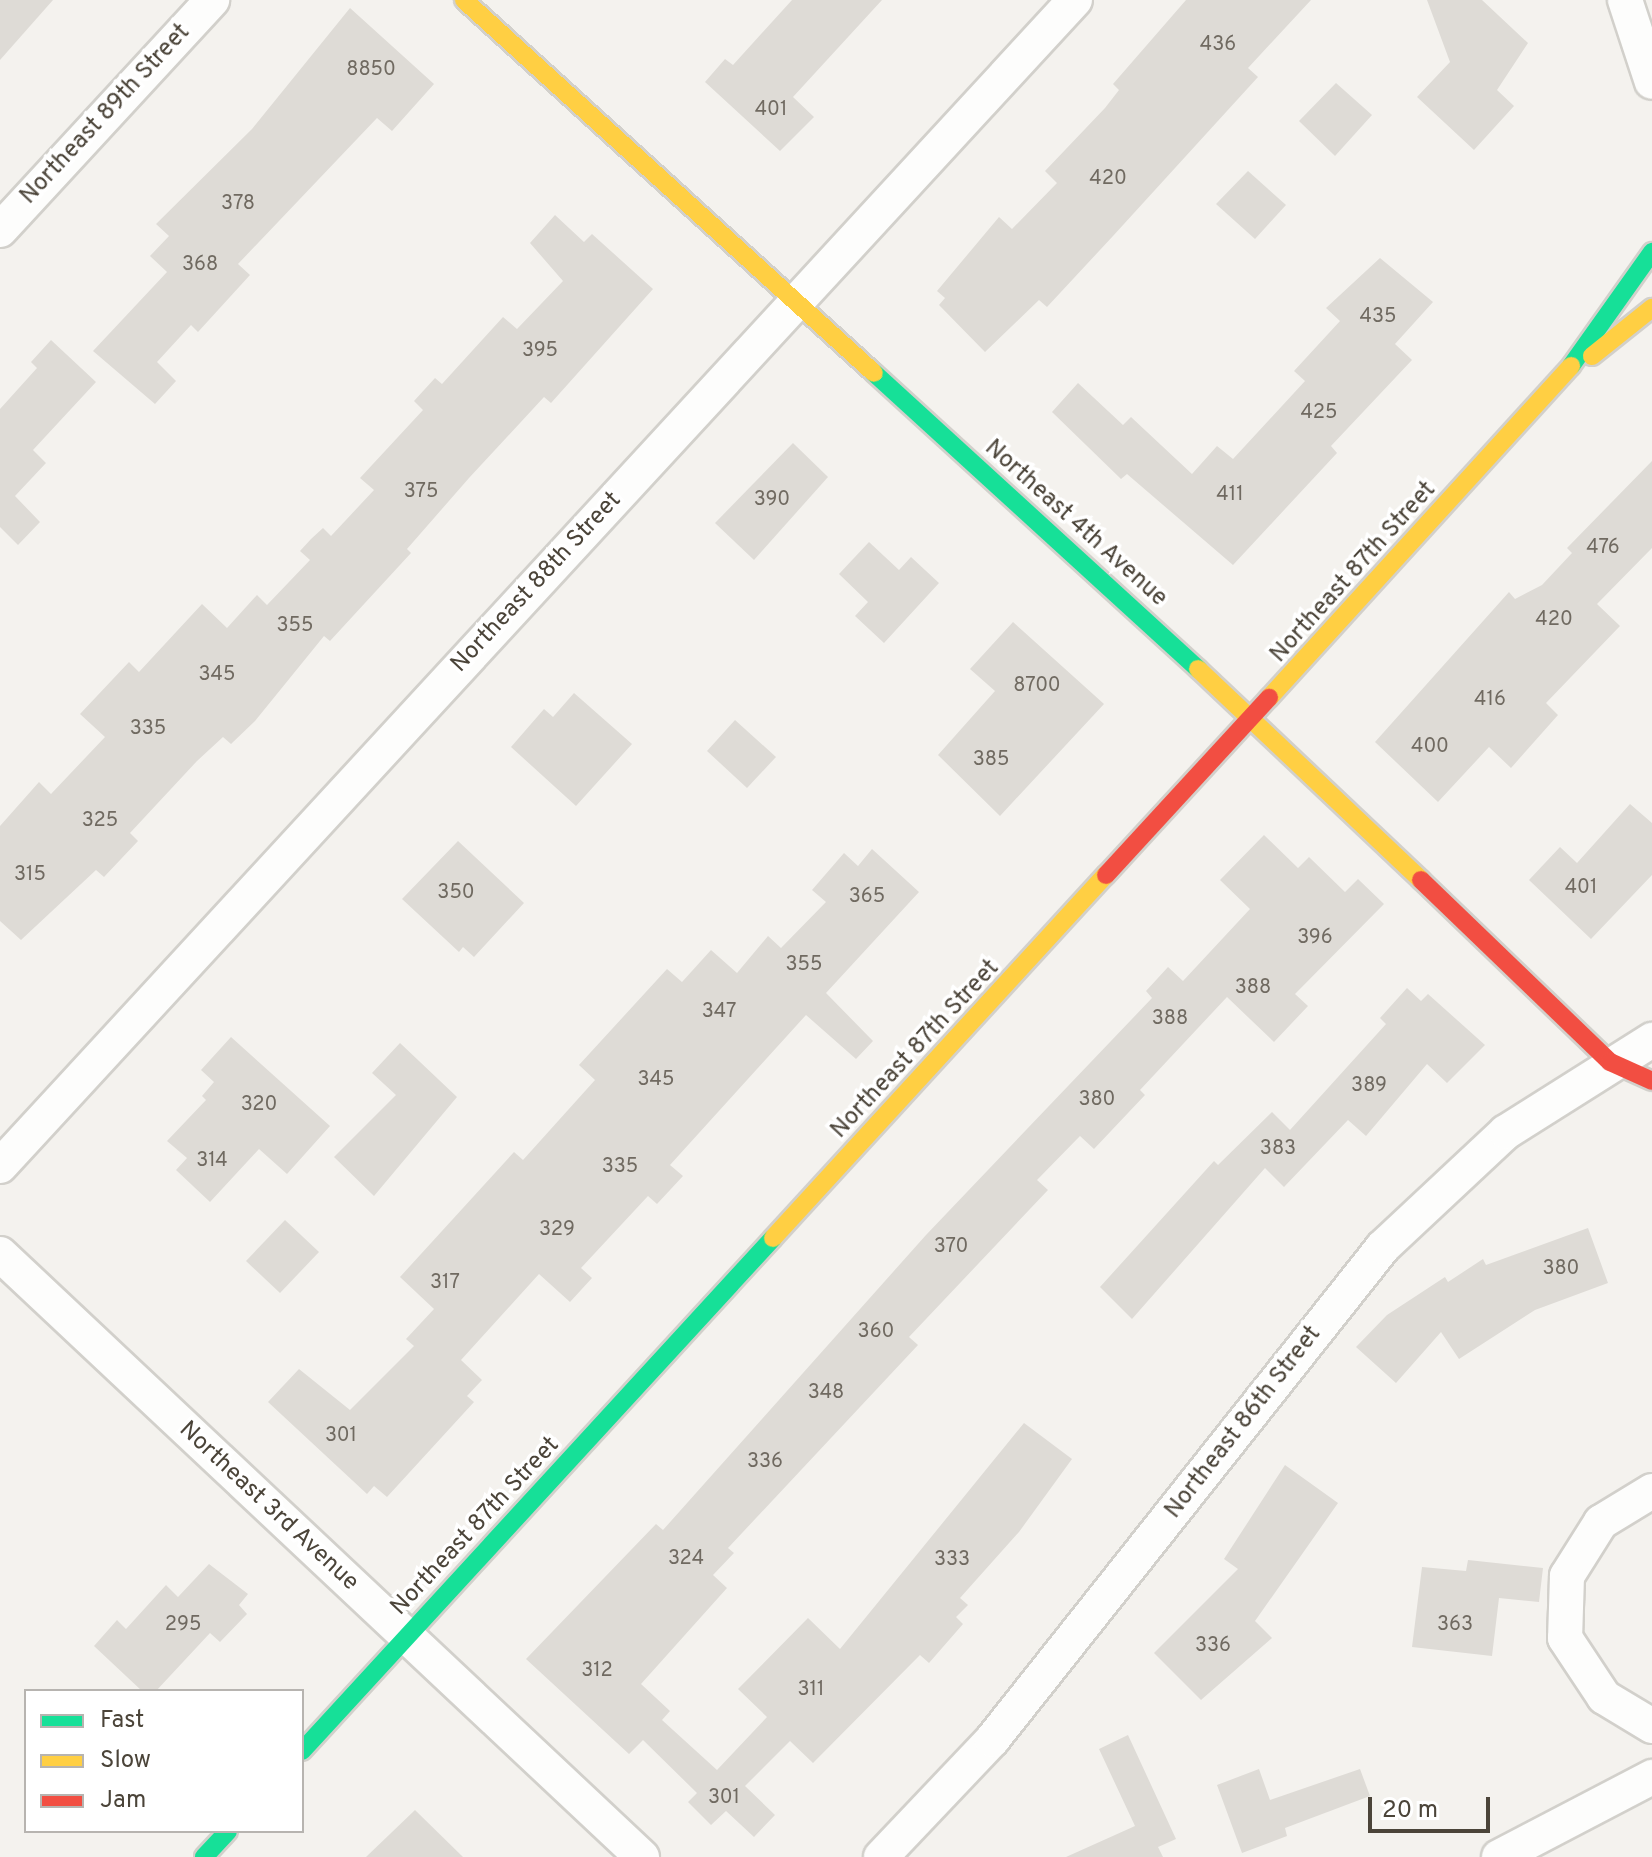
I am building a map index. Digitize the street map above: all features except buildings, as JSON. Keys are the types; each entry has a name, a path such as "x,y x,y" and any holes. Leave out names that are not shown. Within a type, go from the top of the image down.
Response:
{"street":[{"name":"Northeast 89th Street","path":"0,230 212,0"},
{"name":"Northeast 4th Avenue","path":"464,0 1253,719 1610,1062 1652,1081"},
{"name":"Northeast 88th Street","path":"0,1166 1075,0"},
{"path":"1625,0 1650,65"},
{"name":"Northeast 87th Street","path":"304,1749 1562,379 1652,252"},
{"name":"Northeast 87th Street","path":"1562,379 1652,308"},
{"name":"Northeast 86th Street","path":"881,1857 992,1740 1383,1247 1506,1132 1610,1062 1652,1040"},
{"name":"Northeast 3rd Avenue","path":"0,1254 642,1857"},
{"path":"1652,1491 1601,1522 1567,1576 1565,1638 1604,1697 1652,1726"},
{"path":"1499,1857 1652,1777"},
{"path":"204,1857 226,1833"}],"traffic: fast":[{"path":"1571,366 1652,252"},
{"path":"874,373 1198,669"},
{"path":"304,1749 773,1238"},
{"path":"204,1857 226,1833"}],"traffic: slow":[{"path":"464,0 874,373"},
{"path":"1592,356 1652,308"},
{"path":"1269,698 1571,366"},
{"path":"1198,669 1421,880"},
{"path":"773,1238 1106,875"}],"traffic: jam":[{"path":"1106,875 1269,698"},
{"path":"1421,880 1610,1062 1652,1081"}]}
